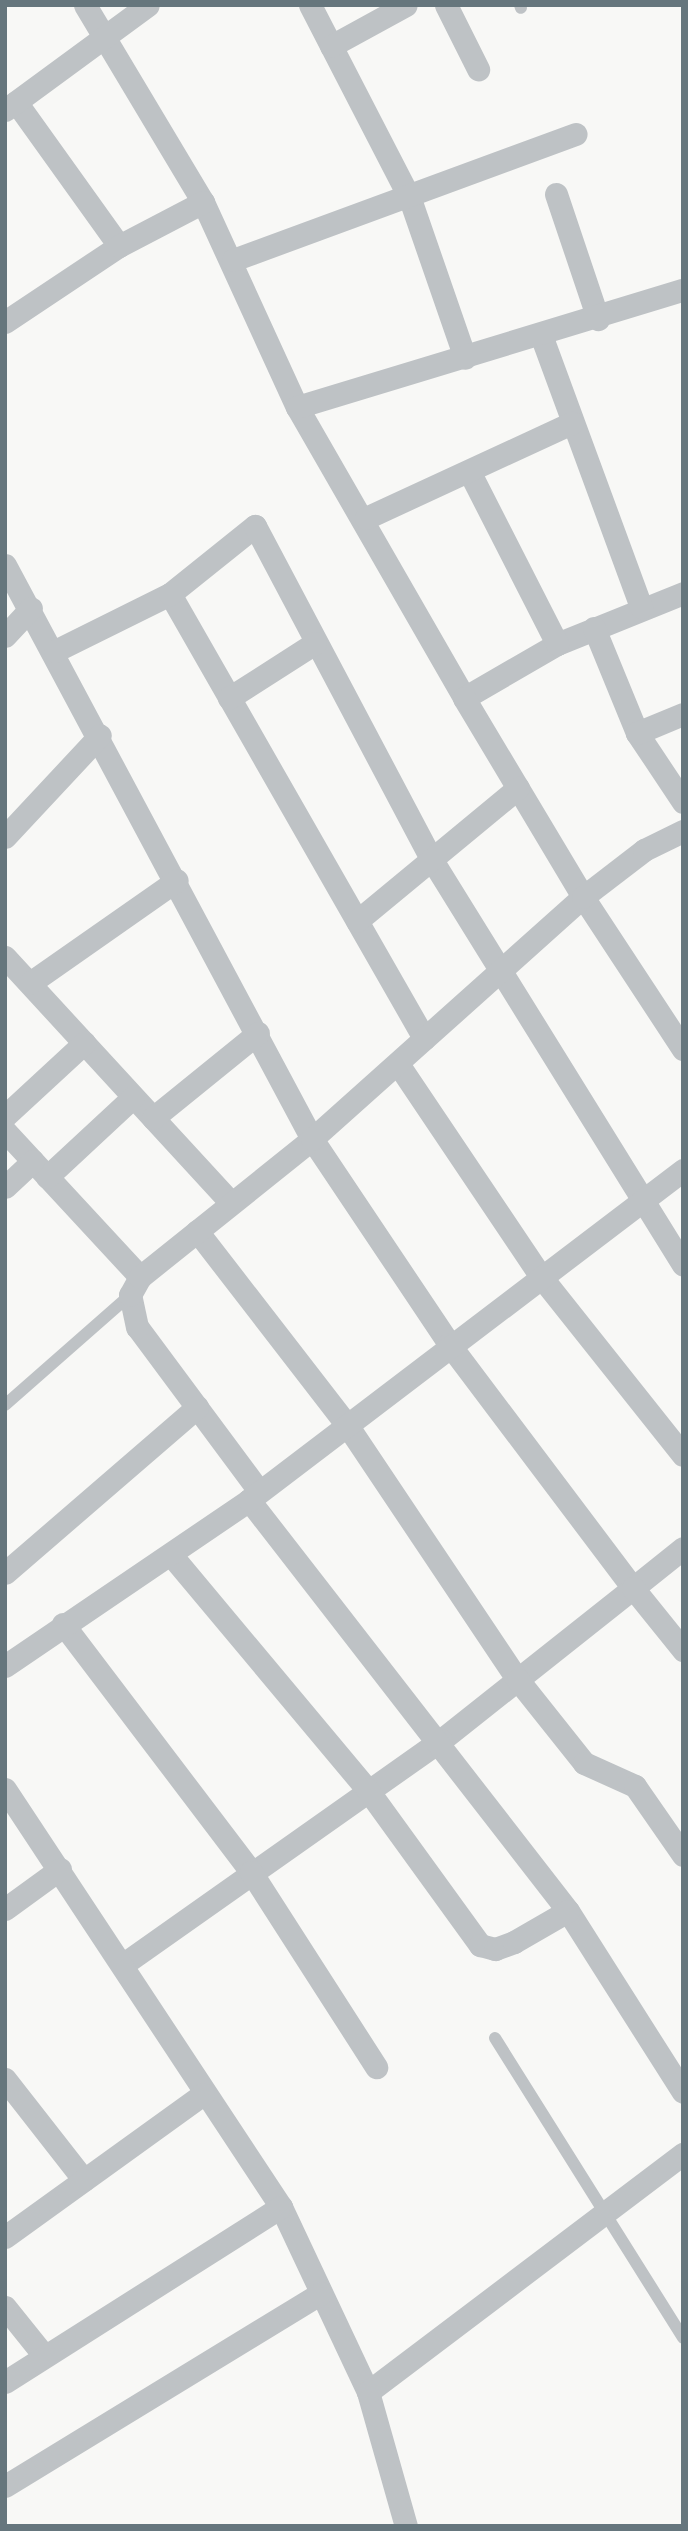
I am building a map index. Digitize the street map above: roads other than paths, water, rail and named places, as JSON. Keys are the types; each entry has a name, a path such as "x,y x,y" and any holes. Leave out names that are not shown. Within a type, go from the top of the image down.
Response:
{"street":[{"path":"85,5 203,202 233,260 297,407 366,519 464,698 583,897 683,1049"},
{"path":"119,246 11,106 148,5"},
{"path":"310,5 410,199 465,358"},
{"path":"331,46 406,5"},
{"path":"446,5 478,69"},
{"path":"233,260 410,199 576,134"},
{"path":"556,194 598,319"},
{"path":"9,314 119,246 203,202"},
{"path":"297,407 598,319 683,290"},
{"path":"541,335 640,607"},
{"path":"366,519 470,473 572,423"},
{"path":"470,473 557,644"},
{"path":"55,651 170,594 255,526 432,860 639,1202 683,1265"},
{"path":"5,565 100,735 312,1139 449,1343 633,1588 683,1650"},
{"path":"464,698 557,644 640,607 683,593"},
{"path":"170,594 424,1038"},
{"path":"5,636 31,608"},
{"path":"594,628 637,733 683,802"},
{"path":"229,698 315,643"},
{"path":"637,733 683,714"},
{"path":"5,837 100,735"},
{"path":"357,921 518,788"},
{"path":"135,1286 197,1231 312,1139 583,897 679,840"},
{"path":"30,983 177,880"},
{"path":"5,957 231,1203"},
{"path":"153,1118 258,1033"},
{"path":"5,1116 84,1043"},
{"path":"398,1064 542,1278 683,1455"},
{"path":"5,1187 40,1169 133,1097"},
{"path":"5,1131 40,1169 135,1286 137,1327 197,1407 254,1496 568,1911 683,2092"},
{"path":"5,1665 63,1624 172,1556 347,1425 449,1343 542,1278 683,1170"},
{"path":"197,1231 347,1425 518,1680 584,1763 635,1786 683,1855"},
{"path":"5,1573 197,1407"},
{"path":"122,1965 367,1789 441,1740 683,1549"},
{"path":"172,1556 367,1789 480,1945 495,1949 514,1942 568,1911"},
{"path":"63,1624 251,1872 376,2067"},
{"path":"5,1790 60,1869 203,2094 281,2207 368,2392 406,2526"},
{"path":"5,1909 60,1869"},
{"path":"5,2079 84,2180"},
{"path":"5,2237 203,2094"},
{"path":"368,2392 605,2210 683,2154"},
{"path":"5,2382 42,2353 281,2207"},
{"path":"5,2486 321,2293"},
{"path":"5,2307 42,2353"}],"lane":[{"path":"5,1405 135,1286"},
{"path":"495,2038 605,2210 683,2339"}]}
